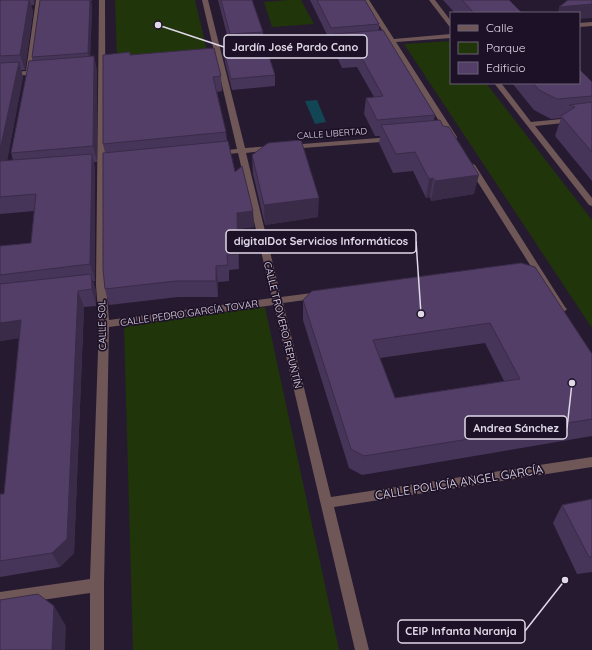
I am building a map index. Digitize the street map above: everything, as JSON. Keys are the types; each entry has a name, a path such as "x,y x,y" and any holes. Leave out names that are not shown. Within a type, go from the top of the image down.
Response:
{"street":[{"path":"28,75 39,0"},
{"name":"CALLE TROVERO REPUNTÍN","path":"205,0 362,650"},
{"path":"366,0 392,41 447,135 460,148"},
{"path":"432,0 450,23"},
{"name":"CALLE SOL","path":"97,650 97,585 104,324 97,286 102,165 100,3"},
{"path":"580,25 592,24"},
{"path":"368,43 450,36"},
{"path":"250,53 353,44"},
{"path":"0,75 28,75 51,71"},
{"path":"498,84 592,203"},
{"path":"530,124 592,118"},
{"name":"CALLE LIBERTAD","path":"210,154 397,138"},
{"path":"468,161 532,267 564,313"},
{"name":"CALLE PEDRO GARCÍA TOVAR","path":"104,324 332,293"},
{"name":"CALLE POLICÍA ANGEL GARCÍA","path":"326,502 592,462"},
{"path":"0,599 97,585"}],"green space":[{"path":"115,0 195,0 207,51 117,58"},
{"path":"301,0 314,24 272,27 264,2"},
{"path":"450,41 450,84 487,84 592,220 592,328 404,44"},
{"path":"265,307 339,650 133,650 124,326"}],"water":[{"path":"317,100 326,122 315,124 305,101"}],"building":[{"path":"0,0 29,0 20,55 0,56"},
{"path":"40,0 90,0 88,53 32,57"},
{"path":"221,0 252,0 263,32 230,34"},
{"path":"317,0 365,0 379,24 331,28"},
{"path":"462,0 509,0 521,12 473,12"},
{"path":"568,0 592,0 592,4 559,7"},
{"path":"383,30 435,115 377,120 366,98 383,96 358,51 343,52 334,34"},
{"path":"265,44 275,75 231,79 224,51 233,50 232,47"},
{"path":"214,48 221,76 213,77 226,132 103,144 103,55 130,52 130,55"},
{"path":"94,56 93,146 11,153 29,61"},
{"path":"19,62 0,150 0,63"},
{"path":"580,70 592,82 592,96 557,99 539,90 534,84 580,84"},
{"path":"592,102 592,152 561,116 575,107 569,105"},
{"path":"440,120 443,126 449,127 479,175 435,181 433,178 429,179 415,152 396,154 381,125"},
{"path":"301,140 319,198 264,205 252,155 268,143"},
{"path":"228,141 235,172 242,166 253,211 237,213 238,254 227,255 228,265 216,266 216,281 176,281 105,289 103,269 103,153"},
{"path":"92,154 90,264 0,275 0,246 31,243 36,194 0,197 0,161"},
{"path":"521,263 535,267 592,354 592,419 364,456 351,449 303,300 312,291","holes":["490,323 520,379 395,398 373,340"]},
{"path":"91,274 92,289 78,291 67,539 52,553 0,561 0,494 4,494 21,320 0,323 0,284"},
{"path":"592,499 592,557 589,557 562,505"},
{"path":"38,594 54,606 52,650 0,650 0,600"}],"place":[{"name":"Jardín José Pardo Cano","path":"158,25"},
{"name":"digitalDot Servicios Informáticos","path":"421,314"},
{"name":"Andrea Sánchez","path":"572,383"},
{"name":"CEIP Infanta Naranja","path":"565,580"}]}
